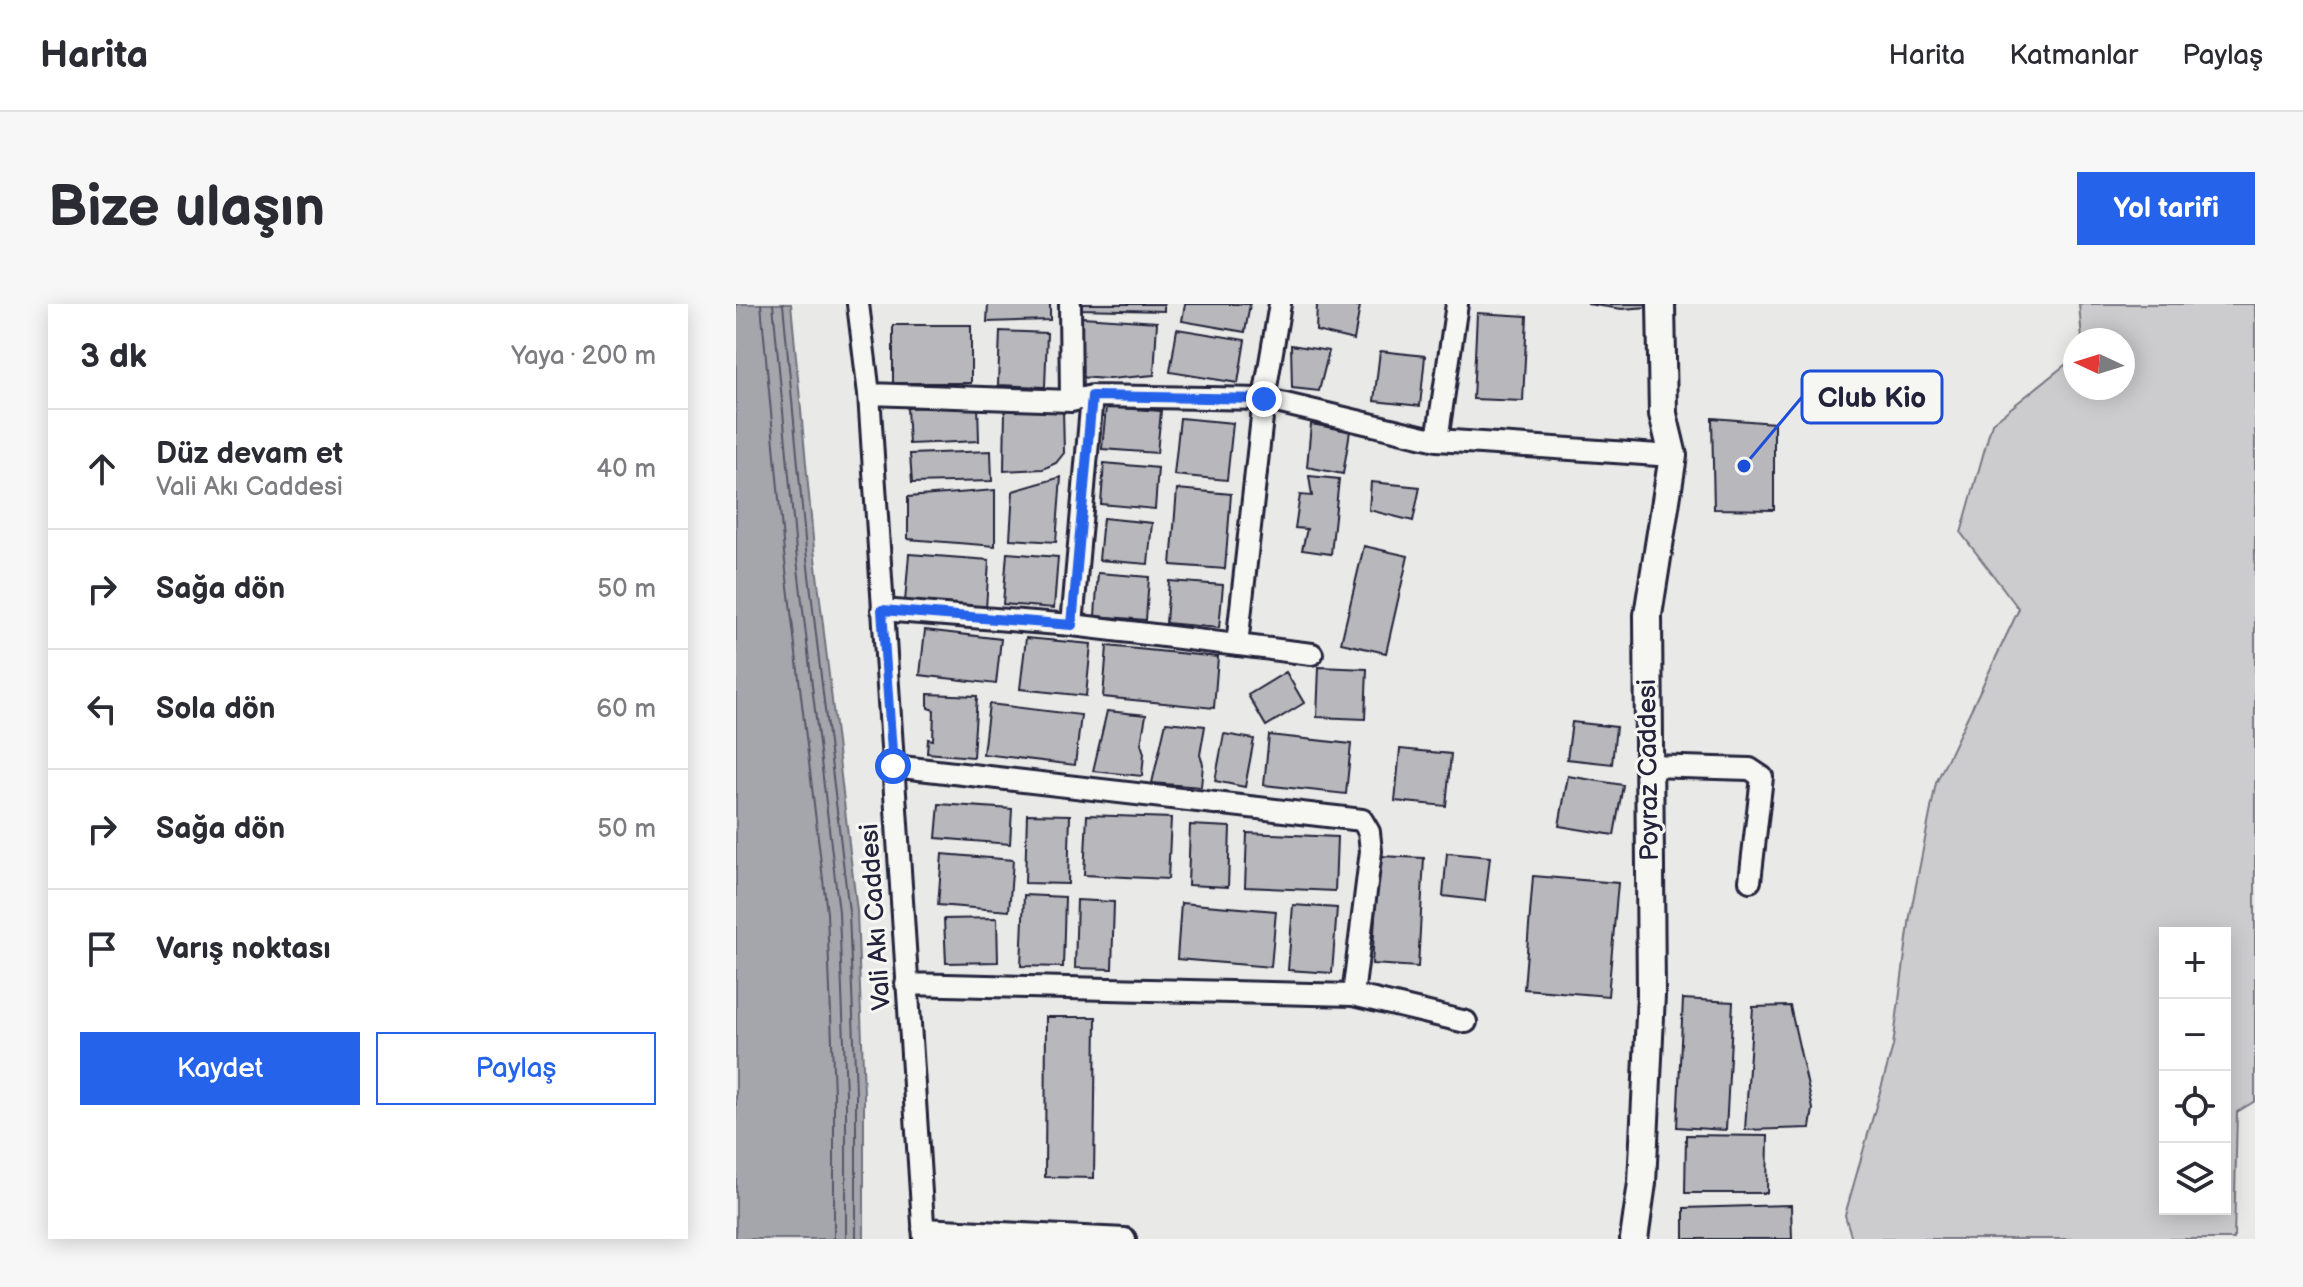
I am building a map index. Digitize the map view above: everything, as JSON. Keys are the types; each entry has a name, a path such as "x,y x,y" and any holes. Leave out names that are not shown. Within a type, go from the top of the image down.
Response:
{"street":[{"name":"Vali Akı Caddesi","path":"858,304 869,394 924,1234"},
{"path":"1070,304 1071,401"},
{"path":"1237,645 1264,399 1280,304"},
{"path":"1437,440 1457,304"},
{"name":"Poyraz Caddesi","path":"1634,1239 1642,1183 1651,995 1648,615 1673,456 1663,414 1661,304"},
{"path":"869,394 1071,401 1092,396 1264,399 1437,440 1673,456"},
{"path":"1072,625 1092,396"},
{"path":"882,610 1072,625 1312,654"},
{"path":"893,766 1362,820 1369,832 1371,851 1353,995"},
{"path":"1649,766 1750,769 1762,777 1750,881"},
{"path":"906,984 1353,995 1466,1022"},
{"path":"924,1234 1125,1239"}],"shaded area":[{"path":"2079,304 2255,304 2255,1101 2237,1112 2234,1239 1852,1239 1845,1215 1893,1046 1910,916 1936,783 2019,609 1961,533 1992,423 2063,367 2063,400 2135,400 2135,328 2081,328"}],"water":[{"path":"736,304 791,304 814,549 857,911 864,1093 864,1239 736,1239"}],"building":[{"path":"988,304 1050,304 1050,320 987,322"},
{"path":"1079,304 1164,304 1164,311 1079,309"},
{"path":"1185,304 1250,304 1245,332 1182,321"},
{"path":"1317,304 1360,306 1354,340 1316,331"},
{"path":"1587,304 1648,304 1648,307 1622,309"},
{"path":"1477,313 1527,316 1523,401 1473,399"},
{"path":"1082,317 1157,322 1154,375 1109,379 1077,377"},
{"path":"893,325 971,325 971,383 893,383"},
{"path":"1177,329 1245,340 1238,383 1170,372"},
{"path":"1000,331 1047,333 1045,387 998,385"},
{"path":"1291,345 1329,351 1319,391 1292,388"},
{"path":"1380,351 1425,356 1420,406 1374,401"},
{"path":"978,405 979,441 909,444 907,408"},
{"path":"1106,407 1161,411 1157,453 1102,449"},
{"path":"1005,409 1063,409 1064,453 1056,463 1043,469 1004,471"},
{"path":"1180,418 1233,423 1227,480 1174,475"},
{"path":"1712,418 1774,423 1774,510 1714,509"},
{"path":"1311,424 1350,431 1343,474 1307,467"},
{"path":"991,451 992,481 912,483 910,454"},
{"path":"1104,463 1158,468 1155,509 1101,504"},
{"path":"1309,476 1339,479 1331,554 1302,550 1307,529 1295,528 1300,495 1312,496"},
{"path":"1061,477 1056,542 1010,539 1013,491"},
{"path":"1371,482 1420,487 1413,521 1369,510"},
{"path":"1177,489 1231,494 1225,569 1171,565"},
{"path":"995,490 995,546 908,539 908,497"},
{"path":"1103,518 1152,523 1148,564 1099,560"},
{"path":"1364,546 1408,556 1386,653 1341,643"},
{"path":"1007,553 1058,557 1054,608 1003,604"},
{"path":"909,554 989,560 986,609 905,602"},
{"path":"1098,573 1149,577 1146,620 1095,616"},
{"path":"1169,581 1223,585 1219,628 1166,623"},
{"path":"925,630 1001,639 996,684 920,675"},
{"path":"1026,638 1091,644 1086,696 1020,689"},
{"path":"1107,646 1218,657 1214,708 1103,697"},
{"path":"1319,667 1367,669 1365,719 1317,717"},
{"path":"1286,672 1304,703 1266,726 1248,695"},
{"path":"928,694 977,696 973,757 927,753 928,739 933,740 934,710 928,708"},
{"path":"989,704 1081,715 1075,765 983,754"},
{"path":"1107,711 1146,715 1141,744 1144,753 1142,776 1093,771"},
{"path":"1166,722 1205,726 1200,755 1203,764 1201,787 1152,783"},
{"path":"1572,722 1616,727 1612,764 1567,759"},
{"path":"1224,734 1254,739 1245,787 1215,781"},
{"path":"1269,735 1351,744 1346,794 1264,785"},
{"path":"1400,749 1451,754 1446,806 1395,801"},
{"path":"1568,776 1623,785 1614,835 1559,826"},
{"path":"939,804 1012,809 1010,844 936,838"},
{"path":"1027,814 1070,815 1068,884 1025,883"},
{"path":"1087,815 1171,818 1168,879 1084,875"},
{"path":"1190,825 1230,827 1228,887 1188,885"},
{"path":"1247,833 1337,837 1335,891 1245,887"},
{"path":"1447,853 1490,857 1485,901 1443,896"},
{"path":"942,854 1013,860 1009,911 938,905"},
{"path":"1379,856 1424,858 1418,967 1372,964"},
{"path":"1533,876 1618,883 1608,996 1524,989"},
{"path":"1024,895 1065,897 1063,967 1021,966"},
{"path":"1077,900 1114,902 1112,969 1075,968"},
{"path":"1181,903 1276,911 1271,967 1177,959"},
{"path":"1293,905 1337,908 1332,973 1288,970"},
{"path":"997,918 998,962 946,963 944,919"},
{"path":"1683,999 1733,1002 1726,1130 1677,1127"},
{"path":"1790,1006 1813,1109 1810,1128 1745,1130 1753,1007"},
{"path":"1046,1017 1096,1017 1094,1178 1045,1177"},
{"path":"1686,1135 1768,1136 1767,1193 1685,1193"},
{"path":"1791,1205 1792,1239 1684,1239 1684,1208"}],"place":[{"name":"Club Kio","path":"1744,466"}],"route":[{"path":"893,766 882,610 1072,625 1092,396 1264,399"}]}
